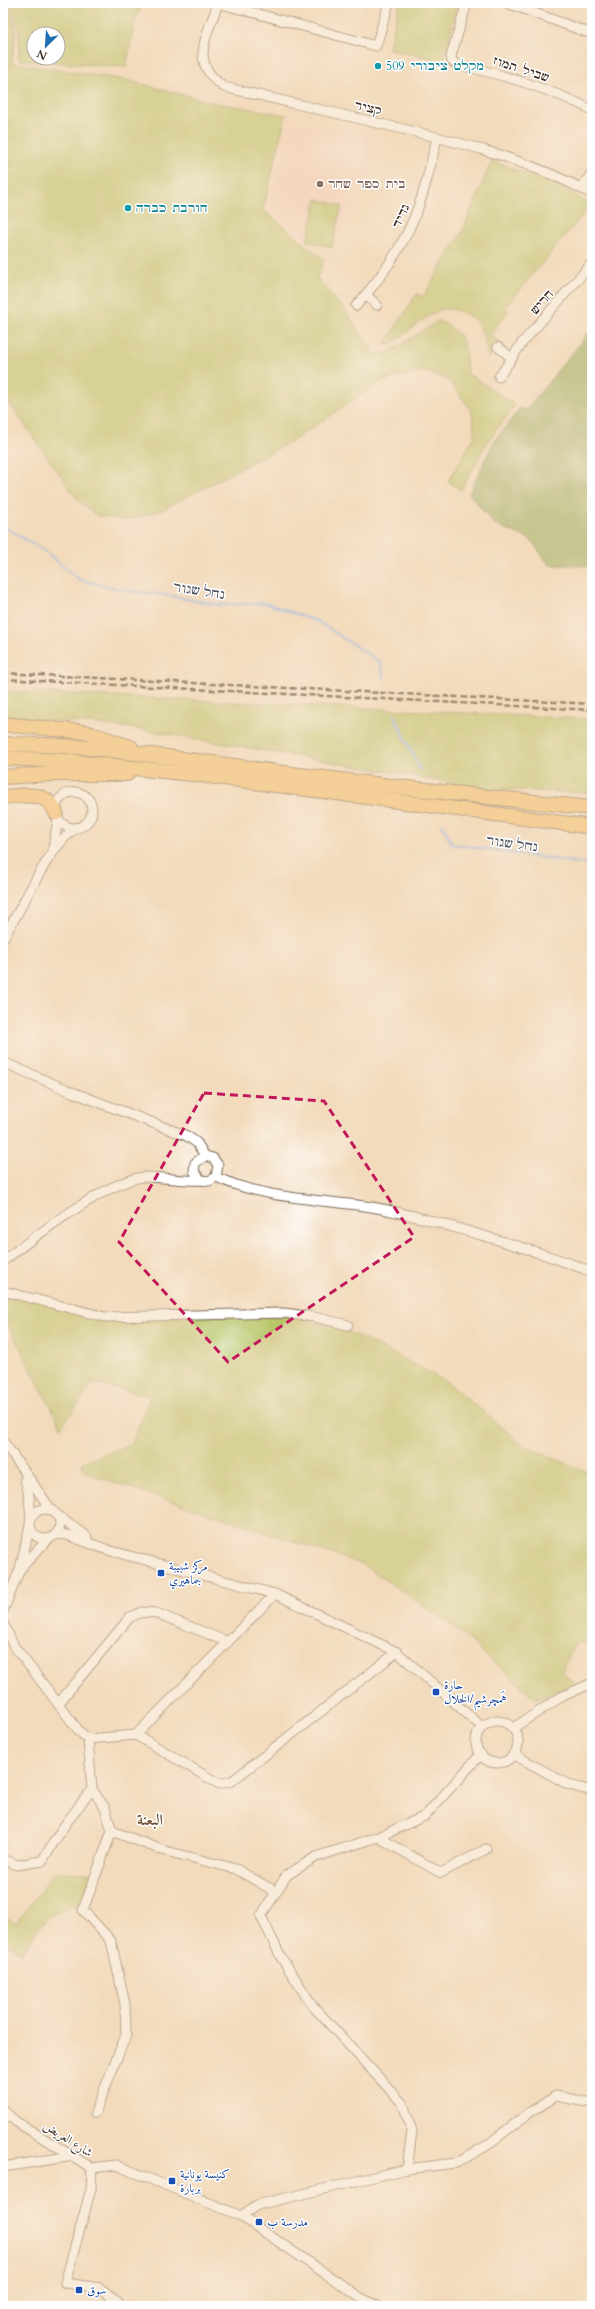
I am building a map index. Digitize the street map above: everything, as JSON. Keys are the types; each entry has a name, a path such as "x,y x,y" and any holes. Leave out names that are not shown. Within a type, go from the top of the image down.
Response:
{"highway":[{"path":"3,724 85,732 158,756"},
{"path":"3,744 42,744 158,756 372,784 592,808"},
{"path":"3,758 65,761 193,774 592,827"},
{"path":"3,777 51,774 193,774"},
{"path":"3,797 40,796 50,802 57,816"}],"street":[{"path":"218,3 376,46 389,3"},
{"name":"קציר","path":"218,3 203,52 203,63 208,74 224,88 437,137 511,159 592,194"},
{"name":"שביל תמוז","path":"467,3 451,56 452,60 456,64 511,77 569,99 592,110"},
{"path":"508,3 592,34"},
{"name":"גדיד","path":"356,306 385,272 410,229 424,190 437,137"},
{"path":"580,188 592,173"},
{"name":"חריש","path":"499,377 522,343 592,263"},
{"path":"366,295 377,305"},
{"path":"498,347 512,358"},
{"path":"3,938 50,856 68,835 76,828 85,825 92,816 91,804 84,795 73,792 62,796 56,807 57,816 50,856"},
{"path":"57,816 68,827 76,828"},
{"path":"3,1062 72,1092 187,1136 197,1144 205,1156 213,1158 218,1165 216,1177"},
{"path":"201,1180 195,1175 194,1167 198,1160 205,1156"},
{"path":"3,1261 32,1239 84,1204 127,1182 142,1178 154,1177 186,1182 201,1180 209,1181 216,1177"},
{"path":"216,1177 233,1184 272,1194 377,1208 415,1216 554,1256 592,1272"},
{"path":"3,1291 105,1317 284,1313 314,1317 348,1325"},
{"path":"3,1441 24,1473 55,1514 60,1524 52,1536 20,1569"},
{"path":"3,1611 20,1569 31,1523 29,1496 24,1473"},
{"path":"31,1523 39,1511 55,1514 80,1534 111,1551"},
{"path":"31,1523 37,1536 67,1535 111,1551 275,1594 397,1652 482,1727"},
{"path":"136,1735 275,1594"},
{"path":"58,1704 130,1617 142,1612 156,1613 228,1642"},
{"path":"3,1623 14,1646 58,1704 88,1739 92,1789 105,1808 112,1831 83,1910 111,1941 125,2004 126,2036 95,2113"},
{"path":"88,1739 136,1735 219,1784 232,1781 397,1652"},
{"path":"513,1728 561,1697 592,1683"},
{"path":"494,1721 507,1724 513,1728 518,1741 514,1754 509,1759 497,1762 491,1761 481,1754 476,1743 478,1732 482,1727 494,1721"},
{"path":"407,2169 412,2131 403,2104 312,2004 282,1957 261,1916 288,1875 316,1857 378,1837 425,1816 481,1754"},
{"path":"514,1754 569,1785 592,1791"},
{"path":"3,1860 17,1865 42,1861 64,1826 92,1789"},
{"path":"112,1831 162,1850 236,1869 276,1892"},
{"path":"378,1837 441,1872 486,1849"},
{"path":"241,2216 257,2205 407,2169 456,2163 486,2146 529,2112 556,2096 592,2104"},
{"name":"شارع العريض","path":"3,2110 15,2121 92,2168 116,2165 241,2216 359,2302 378,2306"},
{"path":"3,2167 73,2156"},
{"path":"92,2168 91,2189 65,2283 100,2288 118,2302 120,2306"}],"highlighted area":[{"path":"204,1093 324,1101 414,1237 228,1362 119,1242"}],"shaded area":[{"name":"בית ספר שחר","path":"289,118 381,135 377,156 366,191 347,227 339,225 333,249 306,242 266,209"}],"green space":[{"path":"3,3 8,3 16,30 12,63 126,80 211,102 286,115 263,210 324,260 317,278 344,309 374,354 388,353 438,321 447,325 459,335 465,348 467,373 515,405 485,446 461,490 448,481 475,436 472,412 449,380 423,371 381,381 294,440 162,510 127,520 97,516 78,500 3,394"},
{"path":"13,3 143,3 136,17 126,67 66,63 66,26 26,26 26,60 19,60 19,29 12,10"},
{"path":"399,3 457,3 444,61 389,49"},
{"path":"492,161 560,186 591,205 505,307 509,311 490,334 500,343 488,358 483,334 476,322 463,313 453,310 439,310 431,314 390,345 385,343 417,294 423,297 462,232"},
{"path":"317,199 342,206 332,247 307,241"},
{"path":"588,333 592,335 592,566 549,565 530,539 495,525 469,494 493,443 520,408 526,410"},
{"path":"3,691 592,719 592,793 488,789 138,729 88,723 3,718"},
{"path":"3,1292 116,1317 286,1316 337,1327 377,1345 447,1382 525,1446 592,1474 592,1645 576,1642 562,1671 575,1684 536,1699 452,1625 362,1564 86,1473 81,1463 132,1444 150,1396 94,1383 61,1427 3,1315"},
{"path":"55,1872 92,1873 80,1905 51,1915 40,1926 22,1953 3,1941 3,1917 16,1923"}],"waterway":[{"name":"נחל שגור","path":"3,526 46,552 80,580 128,591 160,594 219,605 265,603 317,621 380,662 384,677"},
{"name":"נחל שגור","path":"394,715 420,770"},
{"name":"נחל שגור","path":"442,824 452,844 592,865"}],"railway":[{"path":"3,673 592,704"},
{"path":"3,679 592,710"}],"place":[{"name":"מקלט ציבורי 509","path":"378,66"},
{"name":"בית ספר שחר","path":"320,184"},
{"name":"חורבת כברה","path":"128,208"},
{"name":"مركز شبيبة جماهيري","path":"161,1573"},
{"name":"حارة هَمچرشيم/الخلال","path":"436,1692"},
{"name":"كنيسة يونانية بربارة","path":"172,2181"},
{"name":"مدرسة ب","path":"259,2222"},
{"name":"سوق","path":"79,2290"}],"district":[{"name":"البعنة","path":"150,1819"}]}
